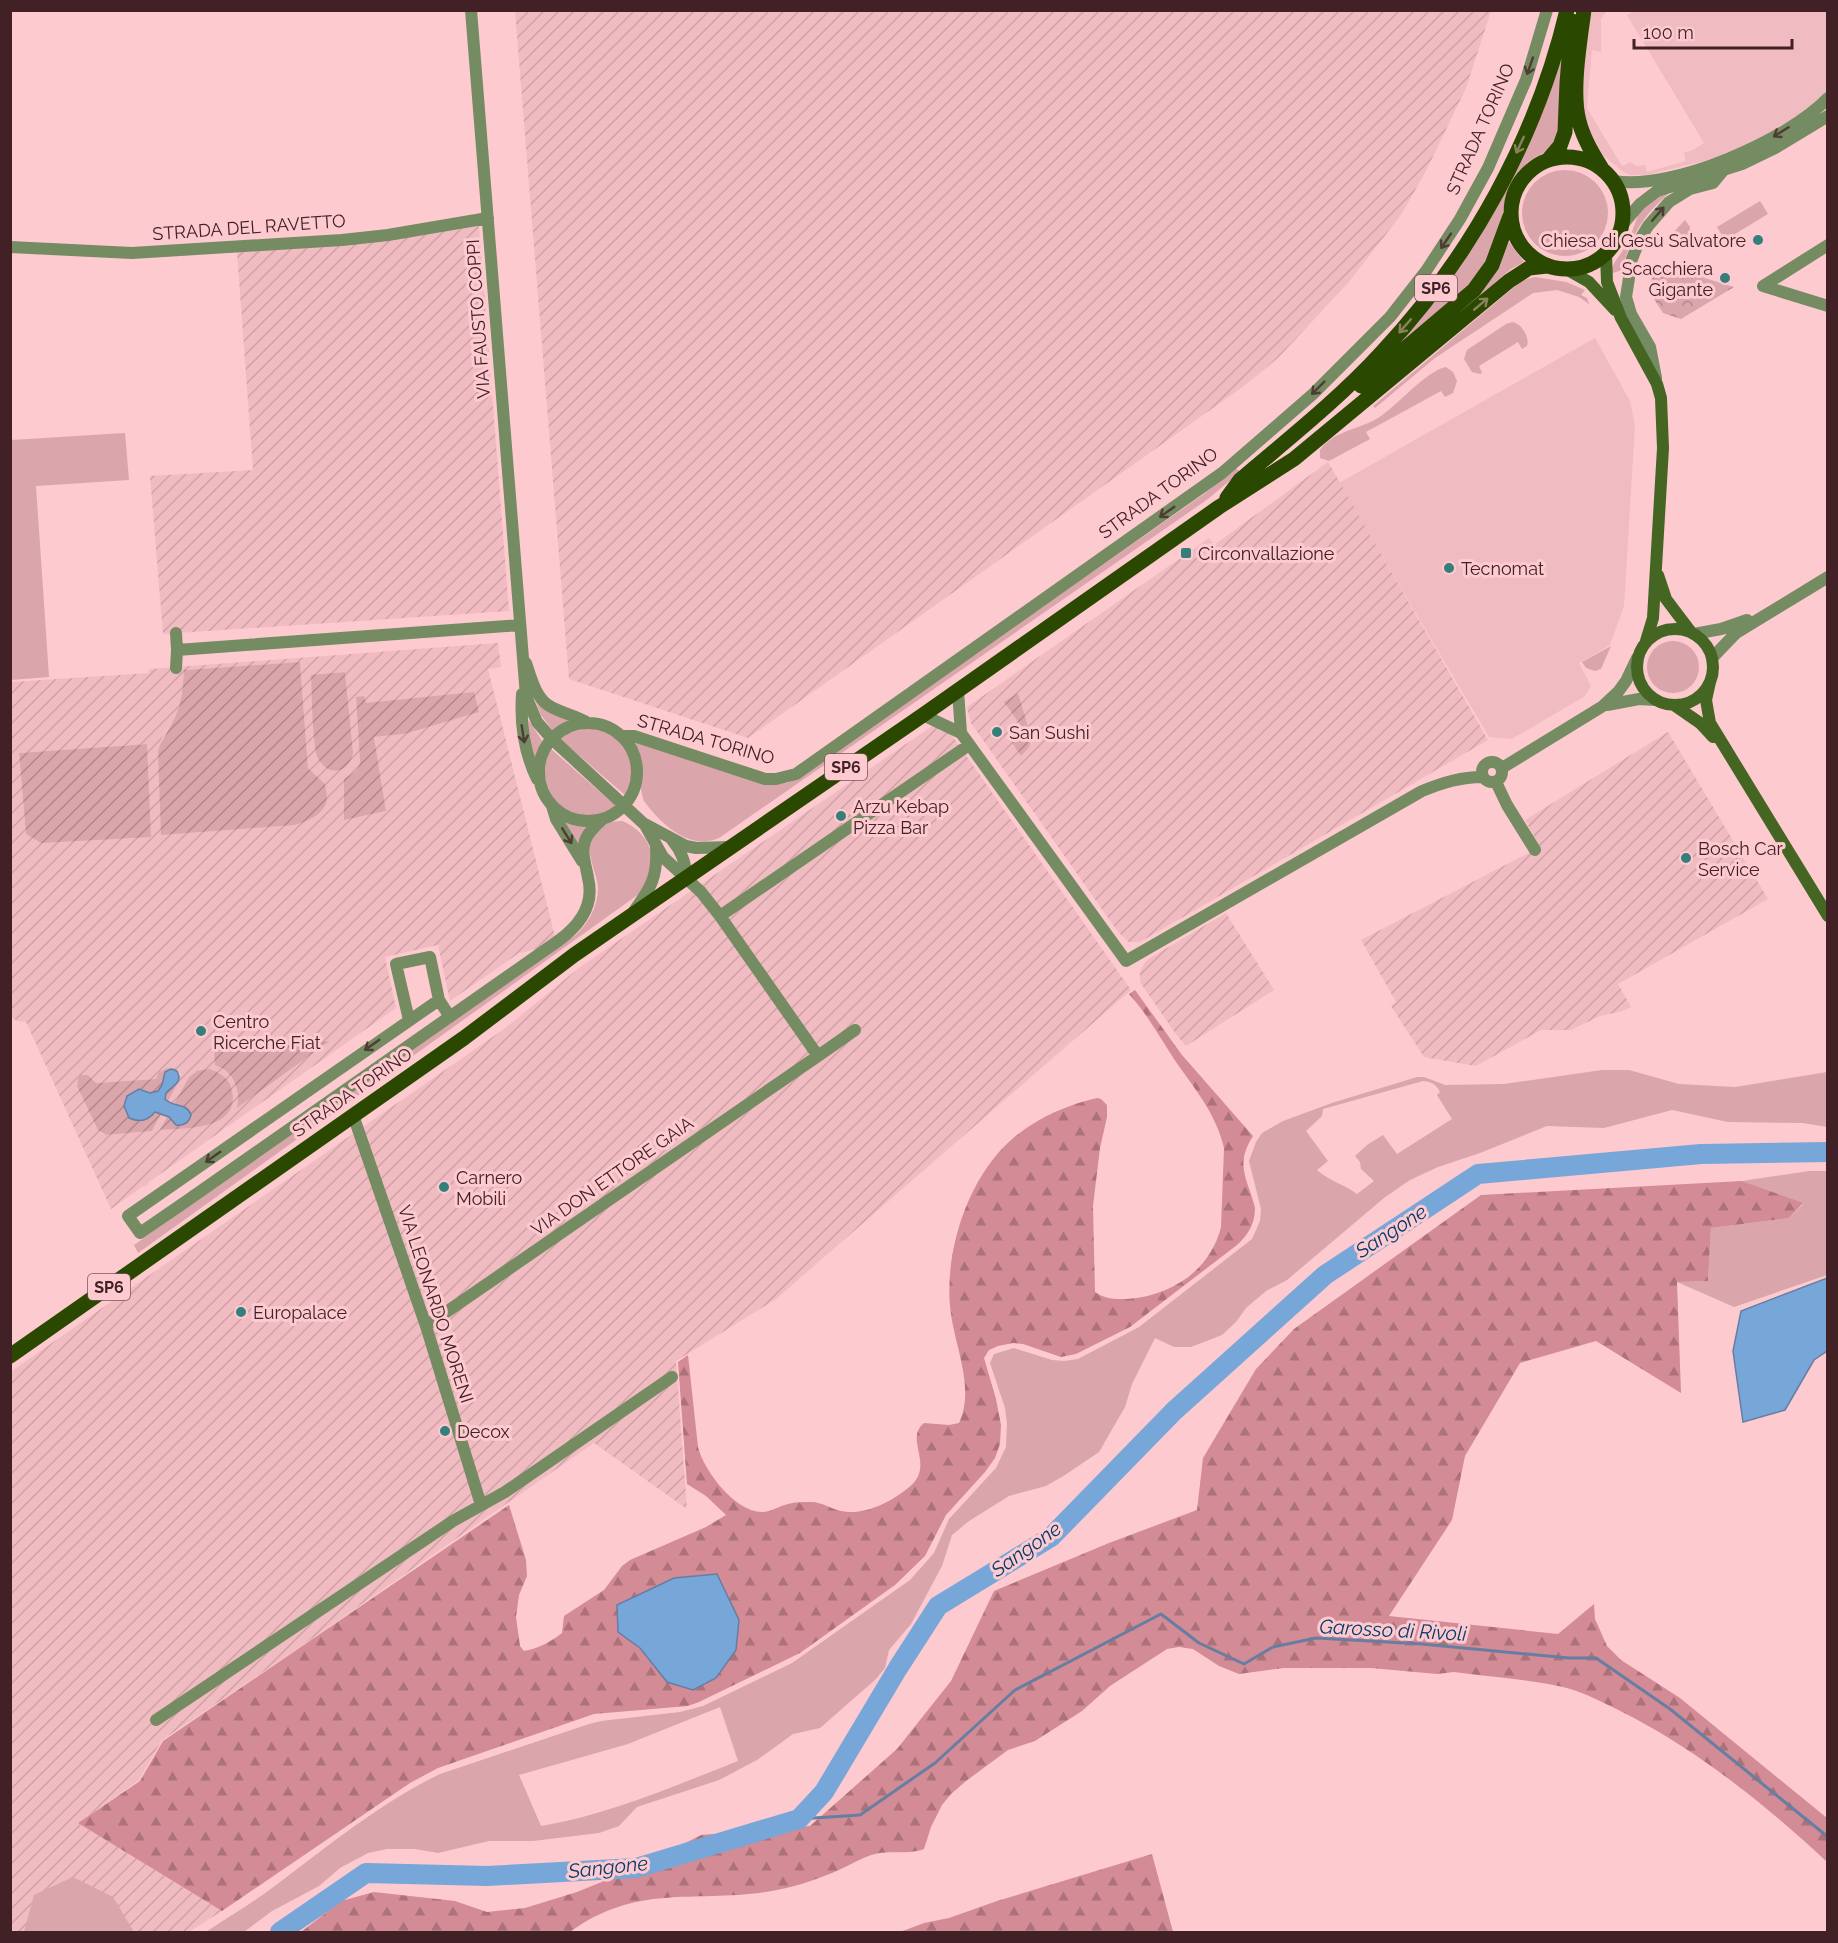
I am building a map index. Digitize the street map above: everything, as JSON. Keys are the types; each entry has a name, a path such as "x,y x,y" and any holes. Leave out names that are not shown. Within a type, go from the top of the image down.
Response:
{"main road":[{"name":"SP6","path":"1219,507 1240,480 1351,383 1382,352 1442,280 1476,230 1521,144 1554,60 1567,10"},
{"name":"SP6","path":"1548,160 1560,146 1565,132 1567,83 1582,11"},
{"name":"SP6","path":"1582,11 1577,110 1582,132 1601,167 1614,181 1623,202 1622,225"},
{"name":"SP6","path":"1601,167 1588,160 1571,156 1548,160 1530,170 1521,180 1515,191 1510,216 1514,233 1523,249 1535,260 1547,266 1568,270 1593,263 1606,254"},
{"name":"STRADA TORINO","path":"1219,507 1474,290 1492,265 1510,216"},
{"path":"1606,254 1618,238 1622,225"},
{"name":"STRADA TORINO","path":"10,1356 464,1038 630,916 923,715 1219,507 1303,453 1521,272 1529,268 1547,266"}],"street":[{"name":"VIA FAUSTO COPPI","path":"471,10 521,651 522,731 531,766 545,797 585,865"},
{"name":"STRADA TORINO","path":"622,736 634,736 765,779 796,774 1222,473 1313,394 1390,317 1426,271 1460,219 1488,168 1526,80 1547,10"},
{"path":"1614,181 1636,184 1730,158 1769,139 1811,113 1827,98"},
{"path":"1622,225 1640,204 1657,191 1723,171 1774,148 1827,116"},
{"path":"1502,768 1603,706 1626,681 1646,641 1653,618 1657,566 1663,448 1662,414 1650,347 1628,306 1626,290 1632,259 1648,226 1669,202 1690,189 1713,183 1723,171"},
{"name":"STRADA DEL RAVETTO","path":"10,247 132,253 342,240 388,235 488,218"},
{"path":"1827,245 1763,286 1827,306"},
{"path":"1606,254 1607,282 1621,318 1657,384"},
{"path":"1568,270 1589,282 1621,318"},
{"path":"1657,566 1666,599 1707,647 1712,658 1713,671 1706,700 1710,723 1827,916"},
{"path":"1712,658 1736,633 1827,577"},
{"path":"1646,641 1656,633 1670,629 1693,633 1737,624 1774,610"},
{"path":"177,650 519,625"},
{"path":"176,633 176,668"},
{"path":"521,651 536,689 546,704 588,723"},
{"path":"1637,658 1641,685 1656,700"},
{"name":"VIA FAUSTO COPPI","path":"523,680 531,711 552,739 643,823 686,846 730,847"},
{"path":"1674,705 1694,700 1703,693 1710,682"},
{"path":"957,691 961,733 1126,961 1422,791 1461,778 1483,777"},
{"path":"1603,706 1639,699 1656,700 1674,705 1700,723 1727,754"},
{"path":"923,715 961,733"},
{"path":"540,785 540,762 552,739 567,728 588,723 600,724 613,729 622,736 634,753 638,774 633,792 624,806 615,814 603,819 580,821 560,813 552,806"},
{"path":"720,916 969,745"},
{"path":"1488,762 1495,762 1502,768 1502,774 1496,782 1487,782 1483,777 1483,767 1488,762"},
{"path":"1496,782 1534,850"},
{"path":"585,865 583,850 586,838 603,819"},
{"name":"VIA FAUSTO COPPI","path":"643,823 671,866 687,877"},
{"path":"670,837 680,850 687,877 720,916 818,1056"},
{"path":"630,916 653,883 657,870 656,846"},
{"name":"STRADA TORINO","path":"439,1000 128,1216 140,1233 558,941 579,923 589,901 589,879 585,865"},
{"name":"STRADA TORINO","path":"408,1020 396,964 430,957 439,1000 450,1017"},
{"name":"STRADA TORINO","path":"396,1028 408,1046"},
{"name":"VIA DON ETTORE GAIA","path":"426,1326 855,1030"},
{"name":"VIA LEONARDO MORENI","path":"353,1115 426,1326 481,1505"},
{"path":"156,1720 443,1528 505,1492 672,1377"}],"shaded area":[{"path":"515,10 1491,11 1466,88 1426,171 1401,215 1348,283 1278,358 1244,386 748,738 569,679"},
{"path":"1591,11 1607,11 1601,19 1601,52 1592,50 1587,108 1622,166 1630,162 1637,166 1645,165 1647,172 1686,161 1684,153 1704,143 1627,15 1634,11 1827,11 1827,98 1741,152 1646,175 1630,175 1603,155 1588,128 1584,113 1582,92"},
{"path":"479,225 509,611 163,634 150,476 253,470 237,252"},
{"path":"1595,338 1630,401 1635,426 1624,606 1610,645 1579,663 1591,686 1585,696 1512,739 1489,737 1339,483"},
{"path":"1328,462 1488,740 1140,942 1129,942 1118,932 971,723 967,707 1209,538 1214,545"},
{"name":"Centro Ricerche Fiat","path":"498,643 501,667 488,669 555,937 538,949 519,953 450,1001 438,945 385,957 396,1008 149,1182 147,1186 142,1187 111,1209 26,1022 17,1021 11,1017 11,682 149,673 149,669","holes":["300,662 308,768 325,784 161,740 174,720 181,699 185,670","345,672 353,752 311,676","356,697 404,734 374,737 386,811 344,820 344,780 356,771 360,763","146,744 26,834 19,753","329,1042 238,1107 239,1091 232,1076 218,1066","163,1069 181,1074 152,1131 106,1135 101,1133 92,1078 95,1083 156,1079"]},
{"path":"941,720 1131,990 776,1299 676,1361 687,1509 594,1443 162,1740 139,1780 78,1823 222,1911 189,1932 11,1932 10,1372 504,1029 580,967"},
{"path":"1668,732 1768,899 1618,984 1631,1007 1623,1011 1600,1016 1571,1030 1541,1030 1476,1066 1424,1057 1391,1006 1396,1002 1361,940 1540,847 1525,820"},
{"path":"1226,913 1274,990 1186,1046 1140,982 1140,972 1150,958"}],"green space":[{"path":"1566,38 1559,138 1548,150 1528,162 1512,181 1506,195 1497,242 1474,283 1396,350 1393,347 1439,293"},
{"path":"1565,170 1582,173 1601,189 1605,196 1608,213 1605,230 1589,249 1582,253 1565,256 1548,253 1529,237 1525,230 1522,213 1525,196 1541,177 1548,173"},
{"path":"1673,190 1646,216 1640,225 1622,270 1610,274 1645,204 1652,198"},
{"path":"1760,201 1768,214 1725,240 1717,227"},
{"path":"1685,220 1690,227 1690,234 1684,240 1679,240 1671,235"},
{"path":"1509,242 1524,262 1511,269 1468,306 1494,274"},
{"path":"1655,263 1734,287 1681,319 1663,313 1652,296 1651,283"},
{"path":"1535,277 1566,282 1585,290 1581,295 1587,298 1589,304 1579,297 1557,290 1533,293 1435,358 1375,408 1373,406 1519,283"},
{"path":"1513,322 1519,325 1524,332 1527,346 1522,349 1518,342 1479,366 1482,373 1472,372 1464,359 1467,350 1506,324"},
{"path":"1446,367 1453,372 1457,381 1453,393 1445,397 1441,391 1366,432 1370,439 1329,461 1320,458 1320,450 1325,444 1339,434 1378,418 1430,375"},
{"path":"125,433 129,480 36,486 49,677 11,680 11,440"},
{"path":"1236,468 1240,472 1208,499 719,838 697,841 687,838 667,826 644,801 640,758 632,740 773,784 787,783 798,778 1204,494"},
{"path":"1668,641 1678,641 1692,648 1699,667 1692,686 1678,693 1668,693 1658,689 1651,682 1647,672 1647,662 1651,652 1658,645"},
{"path":"1611,646 1601,669 1595,671 1586,668 1582,662"},
{"path":"300,662 308,768 325,784 326,791 327,801 321,812 294,825 161,835 158,751 179,706 184,670"},
{"path":"345,672 353,752 348,765 333,770 322,764 316,752 311,675"},
{"path":"474,692 479,712 404,734 374,737 386,811 344,820 344,779 356,771 360,763 356,697 364,696 366,703"},
{"path":"532,692 575,720 566,722 553,731 541,715"},
{"path":"1018,693 1031,737 1029,747 1021,756 1008,737 1022,727 1004,702"},
{"path":"523,712 543,742 535,762"},
{"path":"588,728 611,736 627,751 632,771 631,783 625,795 560,739 569,733"},
{"path":"147,744 151,837 41,843 26,834 19,753"},
{"path":"551,749 616,806 601,814 586,816 572,813 560,805 551,794 546,781 546,765"},
{"path":"563,820 587,825 580,838 579,847"},
{"path":"622,821 642,835 652,857 651,874 639,894 138,1253 134,1245 577,934 592,913 598,895 590,851 592,837 606,825"},
{"path":"1135,990 1182,1055 1253,1136 1247,1147 1243,1164 1255,1208 1252,1224 1248,1233 1237,1245 1130,1327 1076,1354 1061,1357 1023,1344 1013,1343 989,1350 984,1358 1001,1425 1000,1444 995,1458 946,1515 925,1556 895,1585 800,1653 699,1702 688,1706 594,1714 438,1768 410,1783 222,1911 78,1823 140,1781 163,1741 509,1505 526,1560 527,1576 519,1595 516,1617 520,1646 524,1651 544,1644 562,1633 564,1616 604,1590 622,1566 630,1560 706,1527 726,1515 706,1496 687,1484 678,1362 688,1355 701,1457 722,1488 741,1505 762,1512 791,1503 811,1502 850,1512 877,1507 908,1488 916,1480 920,1471 918,1430 924,1423 949,1425 959,1423 964,1409 964,1380 952,1320 949,1284 956,1239 971,1194 996,1156 1011,1140 1020,1132 1051,1114 1097,1098 1107,1105 1093,1206 1095,1292 1114,1299 1143,1297 1173,1287 1186,1278 1208,1256 1216,1243 1221,1227 1224,1148 1216,1123 1204,1101 1129,994","holes":["618,1632 716,1678 693,1690 667,1682 640,1648"]},
{"path":"330,1041 237,1108 238,1094 235,1082 227,1072 215,1065 214,1050"},
{"path":"167,1068 175,1068 181,1077 152,1131 106,1135 98,1130 77,1086 81,1075 88,1075 96,1083 156,1079 159,1072"},
{"path":"209,1069 224,1077 231,1087 232,1104 228,1114 208,1125 160,1130 189,1077 197,1071"},
{"path":"1602,1070 1629,1070 1679,1084 1735,1087 1827,1072 1827,1127 1803,1123 1728,1122 1672,1110 1604,1128 1547,1126 1438,1167 1410,1180 1384,1198 1287,1280 1266,1291 1246,1308 1236,1322 1222,1335 1191,1347 1174,1347 1155,1338 1132,1384 1125,1407 1099,1452 1046,1486 1009,1496 969,1521 952,1535 942,1566 911,1624 889,1650 885,1668 875,1680 820,1728 793,1734 757,1760 719,1780 637,1807 619,1826 599,1833 533,1841 489,1841 438,1853 415,1849 387,1849 368,1853 340,1868 319,1886 272,1911 244,1932 206,1932 264,1894 371,1815 416,1786 440,1774 589,1724 680,1712 703,1706 792,1663 910,1580 934,1553 949,1519 996,1468 1006,1447 1007,1424 1005,1408 990,1363 994,1354 1014,1348 1052,1360 1078,1359 1139,1327 1252,1239 1260,1221 1261,1209 1249,1161 1262,1133 1283,1121 1332,1103 1417,1077 1424,1077 1445,1085 1504,1084","holes":["1423,1081 1437,1087 1440,1092 1437,1095 1452,1119 1397,1154 1383,1135 1367,1145 1355,1156 1360,1162 1361,1169 1374,1181 1357,1194 1317,1170 1328,1161 1306,1131 1322,1116 1323,1109","720,1707 738,1761 616,1807 541,1826 519,1775 628,1744"]},
{"path":"1809,1171 1827,1171 1827,1275 1734,1307 1677,1282 1708,1281 1711,1228 1789,1218 1803,1204 1742,1181"},
{"path":"1742,1181 1803,1203 1789,1218 1711,1228 1708,1281 1677,1282 1681,1393 1596,1341 1520,1363 1465,1456 1452,1520 1389,1616 1558,1634 1594,1604 1595,1619 1607,1646 1621,1660 1680,1698 1827,1818 1827,1862 1759,1802 1686,1749 1634,1718 1563,1687 1454,1672 1437,1674 1371,1668 1284,1668 1239,1674 1219,1666 1193,1649 1179,1647 1167,1649 1110,1686 1082,1711 1035,1741 1008,1750 966,1781 942,1805 931,1827 924,1849 875,1854 816,1879 772,1891 644,1900 595,1916 570,1932 301,1932 341,1901 374,1892 455,1901 487,1912 525,1908 577,1892 636,1868 701,1835 810,1826 897,1749 951,1681 994,1591 1109,1543 1197,1510 1203,1458 1256,1369 1294,1329 1481,1195"},
{"path":"1152,1854 1173,1932 900,1932 924,1923 949,1918"},
{"path":"73,1877 113,1897 134,1932 24,1932 34,1895"}],"water":[{"path":"171,1069 177,1071 179,1078 166,1093 165,1099 189,1111 191,1115 187,1122 176,1125 169,1117 155,1112 144,1120 129,1118 124,1106 127,1096 139,1089 150,1093 158,1091 165,1072"},
{"path":"1827,1278 1827,1351 1814,1360 1785,1410 1743,1422 1733,1351 1741,1311"},
{"path":"717,1574 739,1620 736,1650 716,1678 693,1690 667,1682 640,1648 618,1632 617,1605 674,1578"}],"waterway":[{"name":"Sangone","path":"280,1932 366,1873 487,1876 636,1868 799,1819 824,1792 938,1606 1051,1537 1174,1411 1325,1275 1478,1174 1701,1154 1828,1152"},
{"name":"Garosso di Rivoli","path":"799,1819 860,1815 935,1763 1015,1690 1161,1614 1199,1643 1244,1664 1273,1647 1316,1638 1422,1644 1569,1658 1596,1658 1670,1709 1828,1837"}],"place":[{"name":"Chiesa di Gesù Salvatore","path":"1758,240"},
{"name":"Scacchiera Gigante","path":"1725,278"},
{"name":"Circonvallazione","path":"1186,553"},
{"name":"Tecnomat","path":"1449,568"},
{"name":"San Sushi","path":"997,732"},
{"name":"Arzu Kebap Pizza Bar","path":"841,816"},
{"name":"Bosch Car Service","path":"1686,858"},
{"name":"Centro Ricerche Fiat","path":"201,1031"},
{"name":"Carnero Mobili","path":"444,1187"},
{"name":"Europalace","path":"241,1312"},
{"name":"Decox","path":"445,1431"}]}
